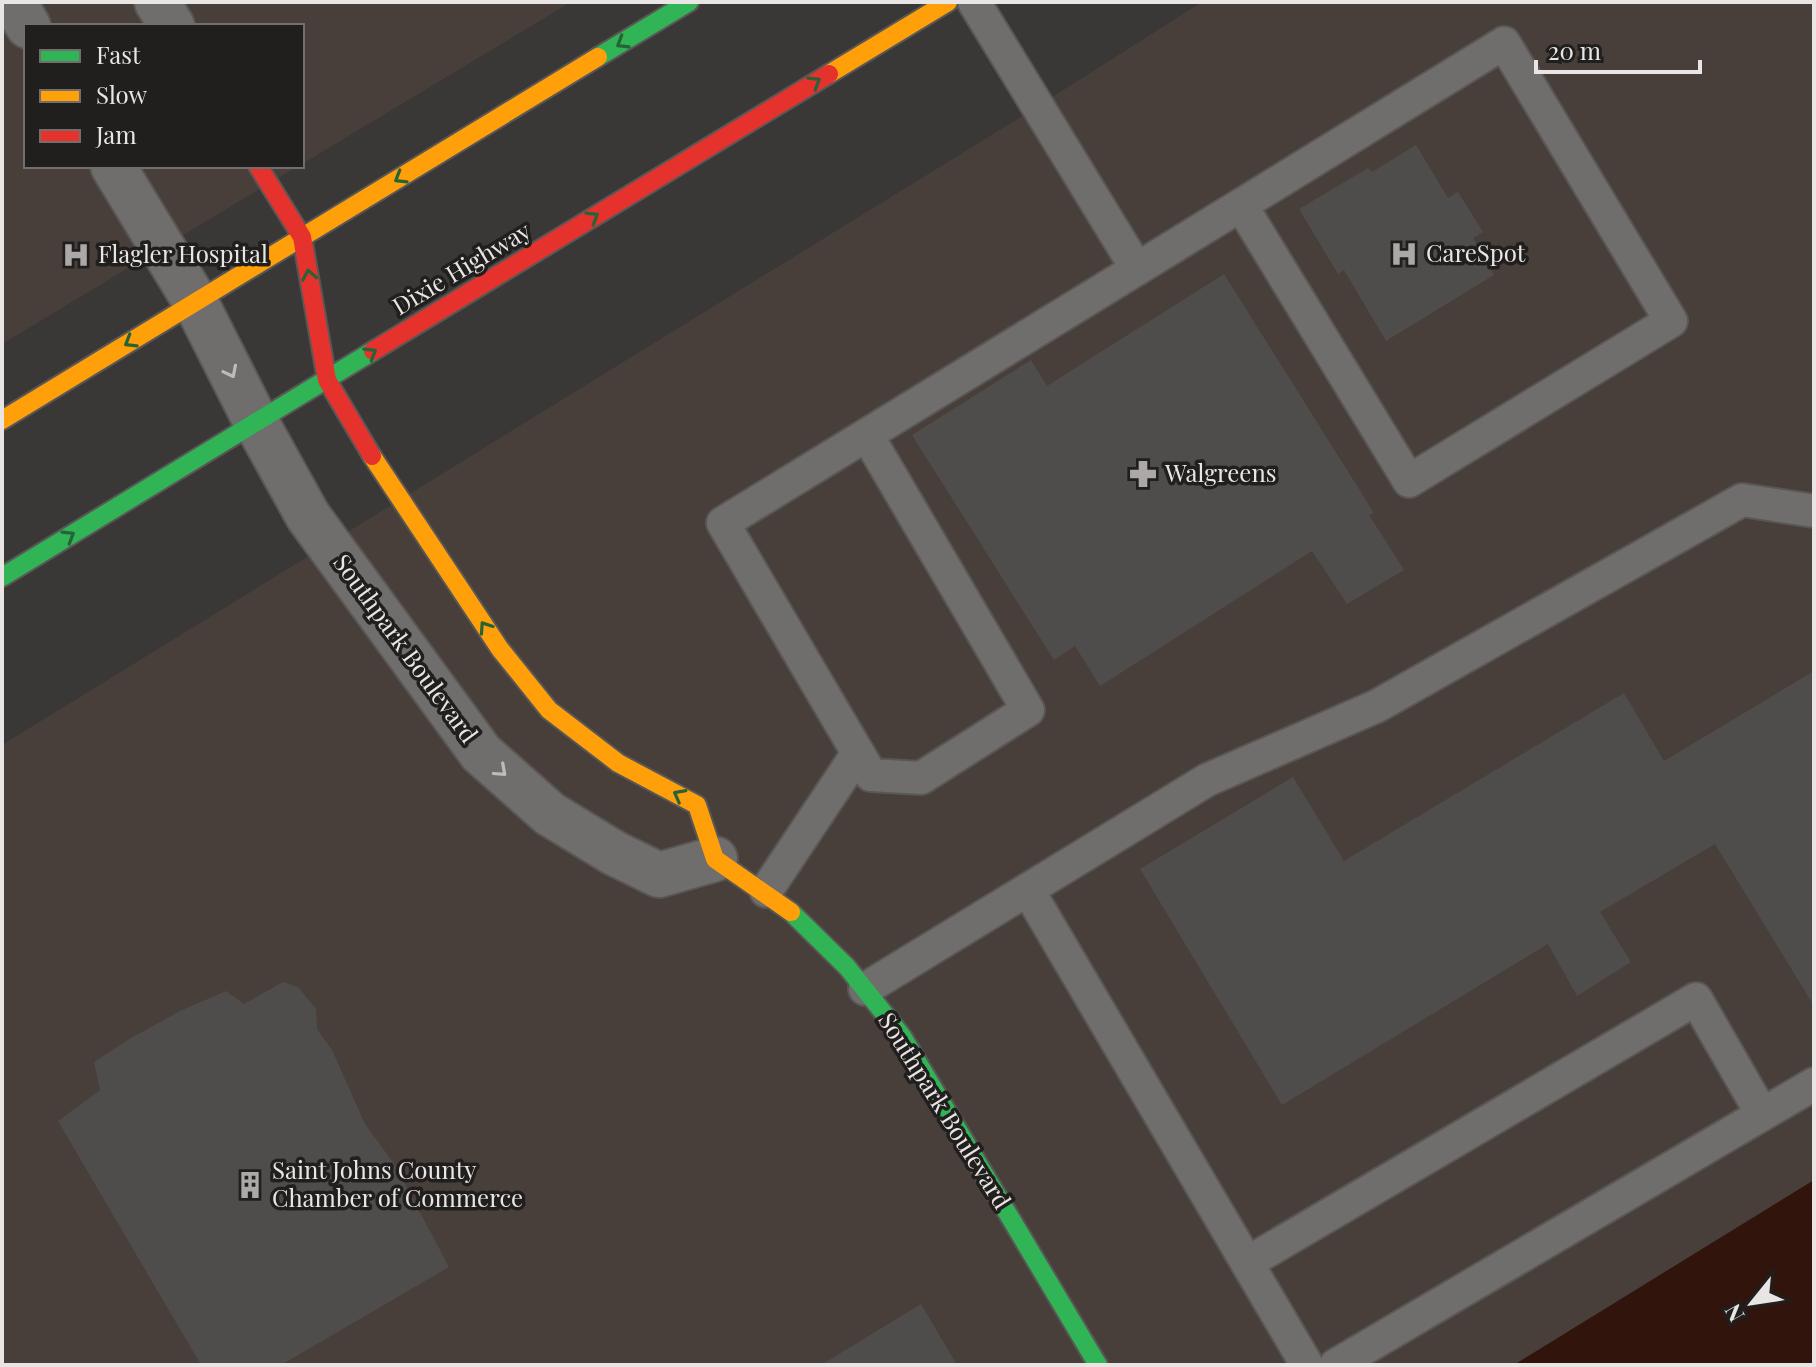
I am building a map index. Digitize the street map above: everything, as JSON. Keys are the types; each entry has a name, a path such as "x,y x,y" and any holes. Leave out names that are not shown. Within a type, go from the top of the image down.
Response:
{"main road":[{"path":"2,420 689,2"},
{"name":"Dixie Highway","path":"2,577 948,2"},
{"path":"259,168 302,237 327,380 384,477 500,649 549,710 618,763 697,805 715,859"},
{"name":"Southpark Boulevard","path":"715,859 766,891 816,936 865,989 902,1036 1098,1365"}],"street":[{"path":"14,2 27,24"},
{"path":"157,2 171,24"},
{"name":"Southpark Boulevard","path":"114,168 196,303 308,516 481,753 550,814 614,853 659,875 715,859"}],"lane":[{"path":"974,2 1137,269"},
{"path":"867,435 1028,710 921,778 871,775 723,523 1504,43 1671,321 1409,481 1241,205"},
{"path":"865,989 1207,780 1377,706 1742,500 1814,511"},
{"path":"766,891 858,753"},
{"path":"1028,890 1307,1365"},
{"path":"1247,1263 1696,999 1762,1114"},
{"path":"1336,1365 1814,1084"}],"shaded area":[{"name":"Flagler Hospital","path":"2,2 571,2 304,163 304,24 24,24 24,168 295,168 2,344"},
{"path":"1202,2 1814,2 1814,1180 1514,1365 2,1365 2,745 1016,120"},
{"path":"1814,1180 1814,1365 1514,1365"}],"building":[{"name":"CareSpot","path":"1416,145 1448,198 1458,192 1483,232 1473,238 1494,275 1386,341 1344,270 1338,274 1299,209 1368,168 1372,172"},
{"name":"Walgreens","path":"1224,274 1374,513 1369,515 1404,570 1347,604 1312,551 1100,686 1075,646 1054,660 912,435 1031,360 1047,386"},
{"path":"1814,671 1814,1006 1715,844 1600,912 1631,962 1577,996 1548,944 1282,1105 1140,869 1293,777 1344,861 1624,693 1664,761"},
{"name":"Saint Johns County Chamber of Commerce","path":"283,982 298,987 316,1009 317,1029 332,1050 365,1124 395,1165 449,1267 281,1365 201,1365 58,1121 100,1090 94,1062 131,1038 180,1011 226,991 244,1004"},
{"path":"921,1304 957,1365 821,1365"}],"traffic: fast":[{"path":"598,57 689,2"},
{"path":"2,577 373,351"},
{"path":"791,912 847,967 902,1036 1098,1365"}],"traffic: slow":[{"path":"829,74 948,2"},
{"path":"2,420 598,57"},
{"path":"372,456 500,649 549,710 618,763 697,805 715,859 791,912"}],"traffic: jam":[{"path":"373,351 829,74"},
{"path":"259,168 302,237 327,380 372,456"}],"place":[{"name":"CareSpot","path":"1404,254"},
{"name":"Flagler Hospital","path":"76,255"},
{"name":"Walgreens","path":"1143,474"},
{"name":"Saint Johns County Chamber of Commerce","path":"250,1185"}]}
